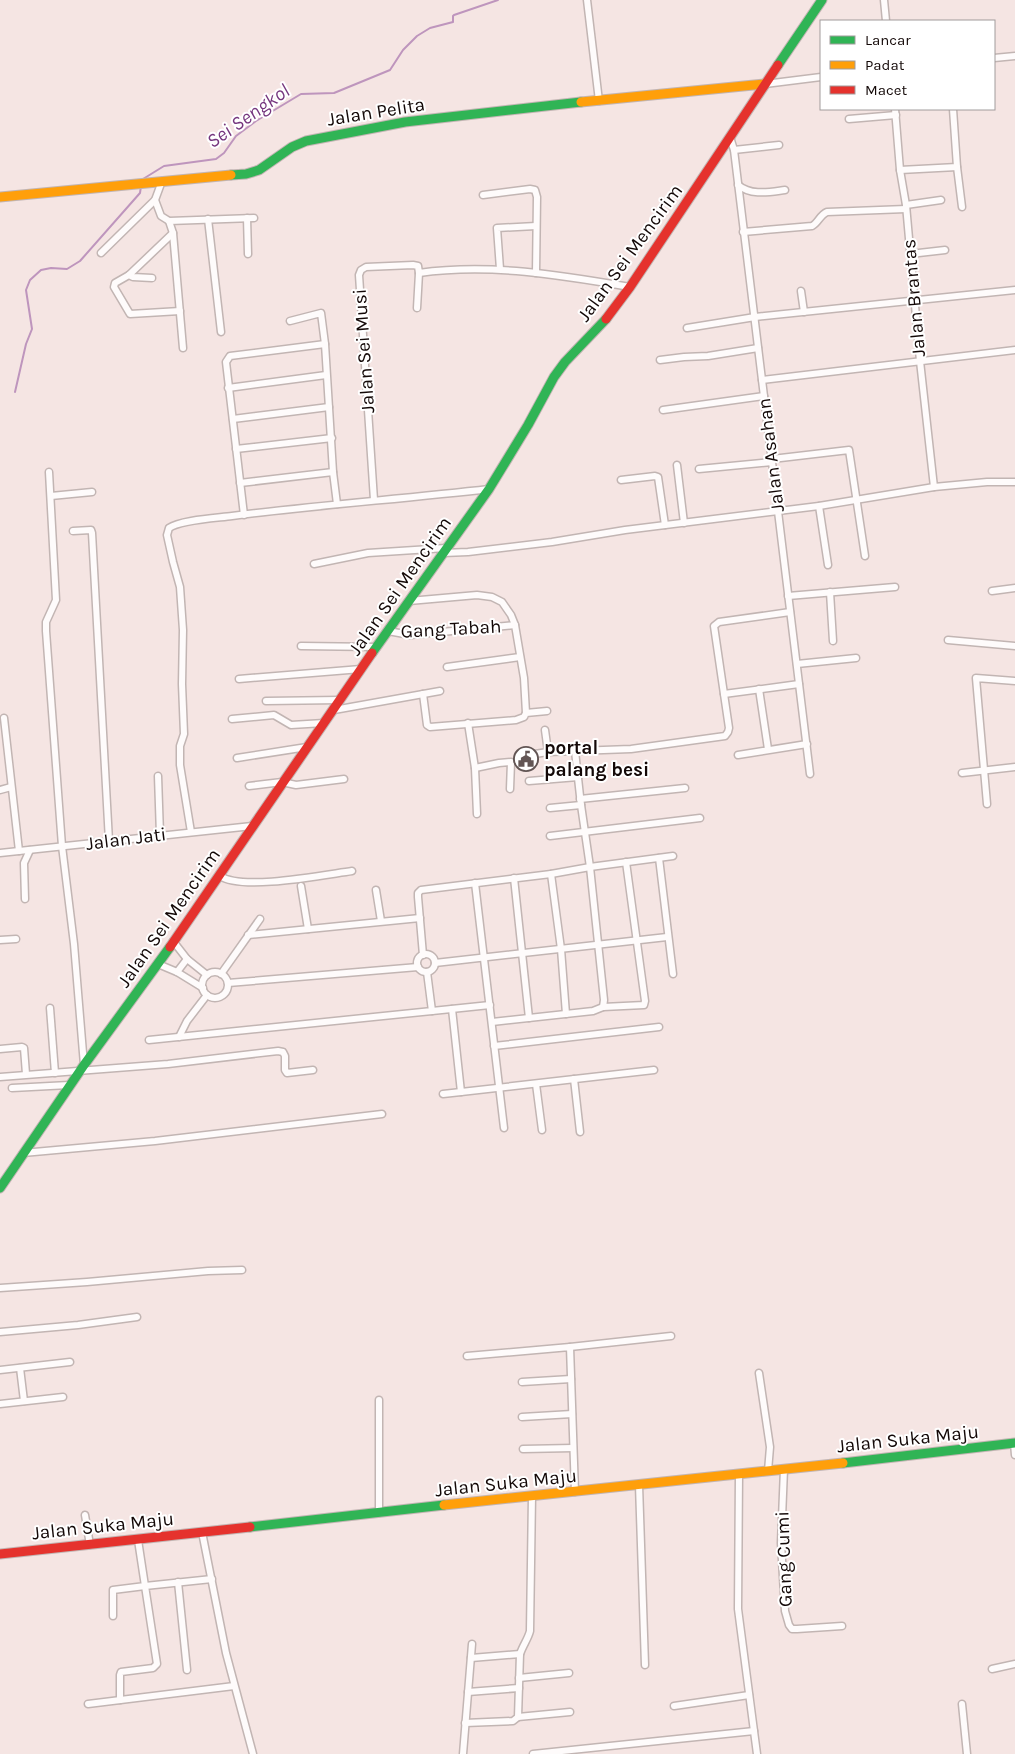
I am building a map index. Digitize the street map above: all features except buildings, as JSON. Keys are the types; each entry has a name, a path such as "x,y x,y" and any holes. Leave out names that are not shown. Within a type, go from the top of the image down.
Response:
{"street":[{"path":"587,0 599,101"},
{"name":"Jalan Sei Mencirim","path":"0,1188 69,1085 158,964 220,876 282,782 489,489 528,425 554,377 565,362 605,320 630,287 822,0"},
{"path":"884,0 886,20"},
{"path":"995,58 1015,56"},
{"path":"765,84 820,77"},
{"name":"Jalan Pelita","path":"0,197 253,172 259,170 292,146 306,140 405,122 765,84"},
{"path":"953,110 962,207"},
{"path":"849,118 896,112"},
{"name":"Jalan Brantas","path":"896,112 900,170 906,207 934,487"},
{"name":"Jalan Asahan","path":"730,137 734,150 755,317 810,774"},
{"path":"734,150 779,145"},
{"path":"900,170 957,167"},
{"path":"101,254 155,200 162,181"},
{"path":"738,185 747,191 762,193 785,190"},
{"path":"483,195 535,190 537,197 536,273"},
{"path":"155,200 161,216 169,222 173,233 183,348"},
{"path":"743,232 812,226 826,212 906,207 941,200"},
{"path":"169,222 250,218 248,254"},
{"path":"208,219 221,332"},
{"path":"500,269 497,228 536,226"},
{"path":"173,233 129,275 115,283 114,286 130,314 180,311"},
{"path":"910,254 944,250"},
{"name":"Jalan Sei Musi","path":"374,500 359,275 361,270 366,267 412,265 418,266 419,273 458,269 500,269 630,287"},
{"path":"417,308 419,273"},
{"path":"129,275 152,278"},
{"path":"688,328 755,317 1015,290"},
{"path":"801,291 804,312"},
{"path":"290,320 321,313 337,504"},
{"path":"244,515 226,362 230,356 325,344"},
{"path":"660,360 708,356 758,348"},
{"path":"762,380 1015,350"},
{"path":"228,388 326,375"},
{"path":"664,410 764,396"},
{"path":"232,419 329,407"},
{"path":"236,450 332,438"},
{"path":"699,469 772,461 848,449 850,452 865,556"},
{"path":"677,465 684,523"},
{"path":"49,472 56,600 46,622 46,631 62,846 74,944 81,1068"},
{"path":"240,483 333,472"},
{"path":"621,480 658,477 665,525"},
{"path":"314,564 368,553 468,552 819,506 934,487 987,482 1015,482"},
{"path":"191,832 180,765 180,746 184,734 182,684 183,630 180,587 167,531 169,528 177,524 244,515 489,489"},
{"path":"51,496 92,492"},
{"path":"819,506 828,566"},
{"path":"73,531 88,529 92,533 98,669 109,841"},
{"path":"788,596 895,587"},
{"path":"992,592 1015,588"},
{"path":"830,592 833,641"},
{"path":"409,600 469,596 492,597 502,602 506,606 515,625 524,678 526,713 524,717 516,720 428,727 423,694"},
{"path":"528,755 548,752 631,749 725,736 729,728 714,631 716,623 790,612"},
{"name":"Gang Tabah","path":"388,631 410,634 515,625"},
{"path":"948,640 1015,646"},
{"path":"301,646 377,647"},
{"path":"447,667 520,657"},
{"path":"797,664 856,658"},
{"path":"238,679 361,669"},
{"path":"987,804 976,678 1015,681"},
{"path":"724,694 799,684"},
{"path":"759,689 768,750"},
{"path":"334,710 440,691"},
{"path":"266,700 340,700"},
{"path":"526,713 547,711"},
{"path":"232,719 274,715 291,725 324,723"},
{"path":"4,718 19,851"},
{"path":"468,723 475,768 478,814"},
{"path":"545,730 548,752"},
{"path":"738,755 806,744"},
{"path":"236,758 307,748"},
{"path":"575,751 580,802 590,867 604,1000 603,1007"},
{"path":"475,768 511,762 510,788"},
{"path":"962,773 1015,767"},
{"path":"158,776 160,835"},
{"path":"529,781 578,777"},
{"path":"249,786 282,782 296,785 344,779"},
{"path":"0,790 11,787"},
{"path":"550,808 580,802 685,788"},
{"path":"550,836 700,818"},
{"name":"Jalan Jati","path":"0,852 252,826"},
{"path":"25,899 24,863 30,850"},
{"path":"423,955 418,897 418,893 421,890 551,874 673,856"},
{"path":"659,858 667,937 673,974"},
{"path":"492,1022 593,1011 603,1007 643,1006 646,1004 626,862"},
{"path":"220,876 236,882 251,883 300,879 352,871"},
{"path":"551,874 561,948 566,1014"},
{"path":"514,878 529,1018"},
{"path":"475,883 504,1128"},
{"path":"301,886 308,929"},
{"path":"376,890 381,921"},
{"path":"248,935 420,918"},
{"path":"221,974 260,919"},
{"path":"435,963 667,937"},
{"path":"0,940 16,939"},
{"path":"173,941 187,959 207,975"},
{"path":"228,984 418,967 422,971 432,970 435,963 432,957 423,955"},
{"path":"418,967 419,958 423,955"},
{"path":"177,972 187,959"},
{"path":"158,964 177,972 203,988 207,995 215,998 220,997 226,992 228,984 221,974 213,973 207,975 203,988"},
{"path":"427,972 432,1011"},
{"path":"179,1037 187,1020 207,995"},
{"path":"149,1040 490,1005"},
{"path":"50,1008 55,1073"},
{"path":"452,1009 461,1092"},
{"path":"494,1046 659,1027"},
{"path":"0,1049 24,1048 26,1074"},
{"path":"0,1077 55,1073 81,1068 168,1064 278,1051 283,1052 285,1056 285,1070 288,1073 312,1070"},
{"path":"442,1094 654,1070"},
{"path":"574,1079 580,1132"},
{"path":"536,1084 542,1130"},
{"path":"12,1088 69,1085"},
{"path":"22,1153 155,1141 382,1114"},
{"path":"0,1288 208,1271 242,1270"},
{"path":"0,1332 78,1325 137,1317"},
{"path":"467,1356 671,1336"},
{"path":"570,1347 575,1492"},
{"path":"0,1370 70,1362"},
{"path":"20,1368 24,1401"},
{"path":"759,1373 770,1447 768,1471"},
{"path":"522,1382 571,1379"},
{"path":"0,1404 63,1397"},
{"path":"379,1400 379,1513"},
{"path":"522,1417 572,1414"},
{"path":"1014,1443 1015,1455"},
{"name":"Jalan Suka Maju","path":"0,1554 914,1456 1014,1443"},
{"path":"523,1449 573,1448"},
{"name":"Gang Cumi","path":"784,1469 781,1544 785,1611 788,1624 792,1629 842,1626"},
{"path":"739,1474 738,1609 757,1754"},
{"path":"639,1485 645,1665"},
{"path":"518,1717 520,1654 530,1631 532,1496"},
{"path":"85,1515 90,1545"},
{"path":"202,1532 234,1686 253,1754"},
{"path":"120,1700 121,1672 153,1668 157,1664 138,1540"},
{"path":"113,1616 113,1590 212,1578"},
{"path":"178,1582 187,1670"},
{"path":"464,1754 472,1644"},
{"path":"471,1658 520,1654"},
{"path":"992,1669 1015,1664"},
{"path":"519,1678 569,1673"},
{"path":"88,1704 234,1686"},
{"path":"468,1692 519,1688"},
{"path":"674,1706 749,1695"},
{"path":"962,1704 968,1754"},
{"path":"465,1723 513,1721 518,1717 570,1712"},
{"path":"533,1754 570,1752 754,1731"}],"waterway":[{"name":"Sei Sengkol","path":"142,181 164,166 216,159 224,153 236,136 256,121 301,94 334,93 390,70 403,50 417,36 430,28 453,22 454,15 498,0"},
{"name":"Sei Sengkol","path":"15,392 26,344 32,329 26,290 30,280 41,270 51,268 67,269 80,261 140,193 141,186"}],"traffic: fast":[{"path":"778,65 822,0"},
{"path":"231,175 246,174 259,170 292,147 306,141 405,122 581,102"},
{"path":"372,653 489,489 528,425 554,377 565,362 606,319"},
{"path":"0,1188 84,1065 170,947"},
{"path":"843,1463 1015,1443"},
{"path":"250,1527 444,1505"}],"traffic: slow":[{"path":"581,102 765,84"},
{"path":"0,197 231,175"},
{"path":"444,1505 843,1463"}],"traffic: jam":[{"path":"606,319 630,287 778,65"},
{"path":"170,947 372,653"},
{"path":"0,1554 250,1527"}],"place":[{"name":"portal palang besi","path":"526,759"}]}
